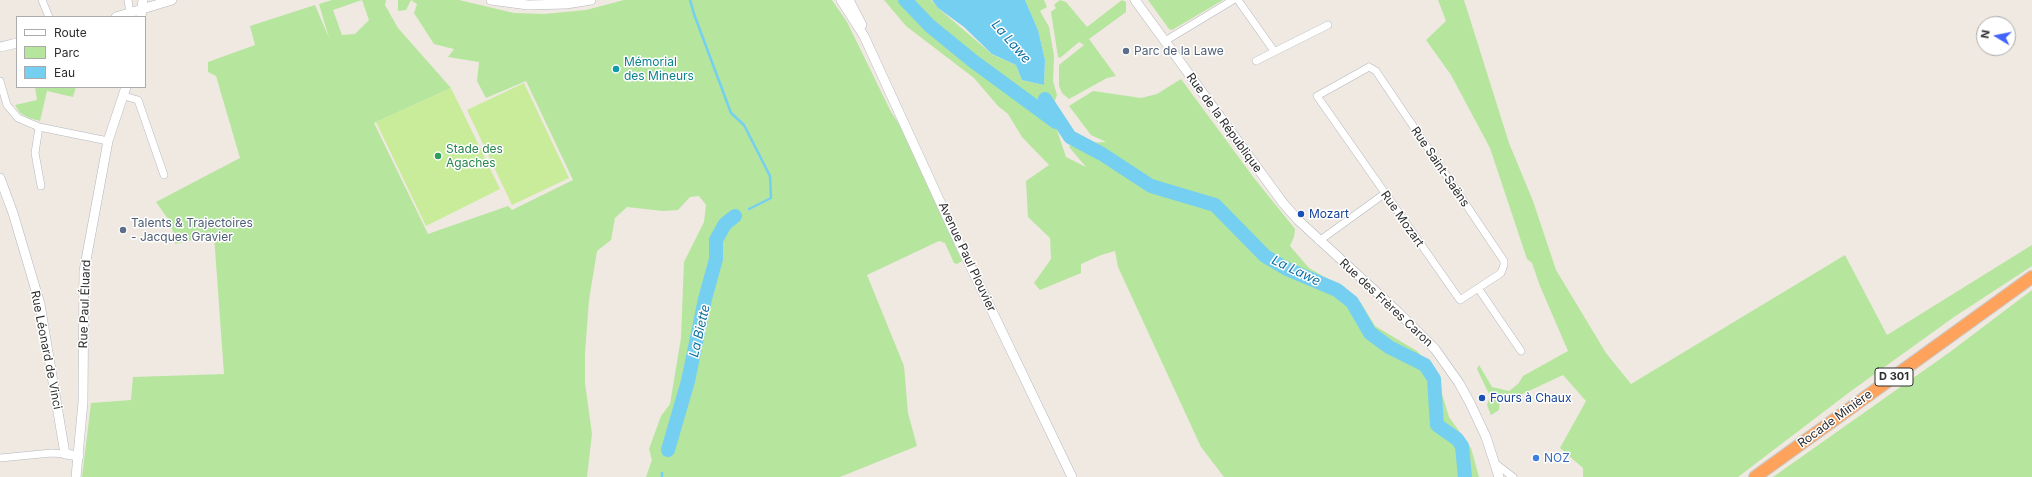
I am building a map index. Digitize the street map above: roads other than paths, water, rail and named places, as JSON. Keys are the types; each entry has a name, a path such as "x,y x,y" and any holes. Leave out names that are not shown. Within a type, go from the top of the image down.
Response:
{"highway":[{"name":"Rocade Minière","path":"1755,477 2032,277"}],"main road":[{"path":"142,14 143,0"},
{"path":"120,16 130,13 142,14 172,0"},
{"path":"491,0 528,5 566,4 591,0"},
{"name":"Avenue Paul Plouvier","path":"841,0 864,36 953,230 1072,477"},
{"name":"Avenue Paul Plouvier","path":"849,0 862,25 864,36"},
{"name":"Rue de la République","path":"1135,0 1283,203 1319,241"},
{"path":"0,47 16,43"},
{"name":"Rue Paul Éluard","path":"76,477 83,402 84,271 108,141 125,91"},
{"name":"Rue Léonard de Vinci","path":"0,178 13,213 40,304 64,454"},
{"name":"Rue des Frères Caron","path":"1319,241 1398,312 1434,349 1459,383 1470,403 1496,464 1499,477"},
{"path":"64,454 79,456"}],"street":[{"path":"42,0 49,16"},
{"path":"128,0 130,13"},
{"path":"1165,42 1233,0"},
{"path":"1238,0 1274,52"},
{"path":"1256,61 1328,25"},
{"name":"Rue Saint-Saëns","path":"1317,96 1366,68 1371,68 1376,71 1502,258 1504,265 1501,273"},
{"path":"0,81 8,106 18,118 39,127 108,141"},
{"path":"125,91 138,100 164,174"},
{"name":"Rue Mozart","path":"1317,96 1384,194 1460,300 1501,273"},
{"path":"39,127 35,153 41,186"},
{"path":"1319,241 1384,194"},
{"path":"1478,288 1521,351"},
{"path":"0,458 52,453 64,454"},
{"path":"1496,464 1512,477"}],"water":[{"path":"932,0 1025,0 1038,30 1045,60 1044,85 1022,80 1016,65 992,54 964,27 938,8"}],"waterway":[{"name":"La Biette","path":"690,0 731,113 744,125 770,176 771,198 749,209"},
{"path":"905,0 930,26 973,61 1056,122"},
{"name":"La Lawe","path":"1045,99 1070,137 1102,154 1151,186 1215,205 1265,256 1287,269 1337,290 1352,302 1370,333 1389,347 1425,365 1434,379 1437,425 1457,439 1462,446 1465,477"},
{"name":"La Biette","path":"668,450 688,381 705,299 716,259 716,240 725,224 735,216"}],"place":[{"name":"Parc de la Lawe","path":"1126,51"},
{"name":"Mémorial des Mineurs","path":"616,69"},
{"name":"Stade des Agaches","path":"438,156"},
{"name":"Mozart","path":"1301,214"},
{"name":"Talents & Trajectoires - Jacques Gravier","path":"123,230"},
{"name":"Fours à Chaux","path":"1482,398"},
{"name":"NOZ","path":"1536,458"}]}
